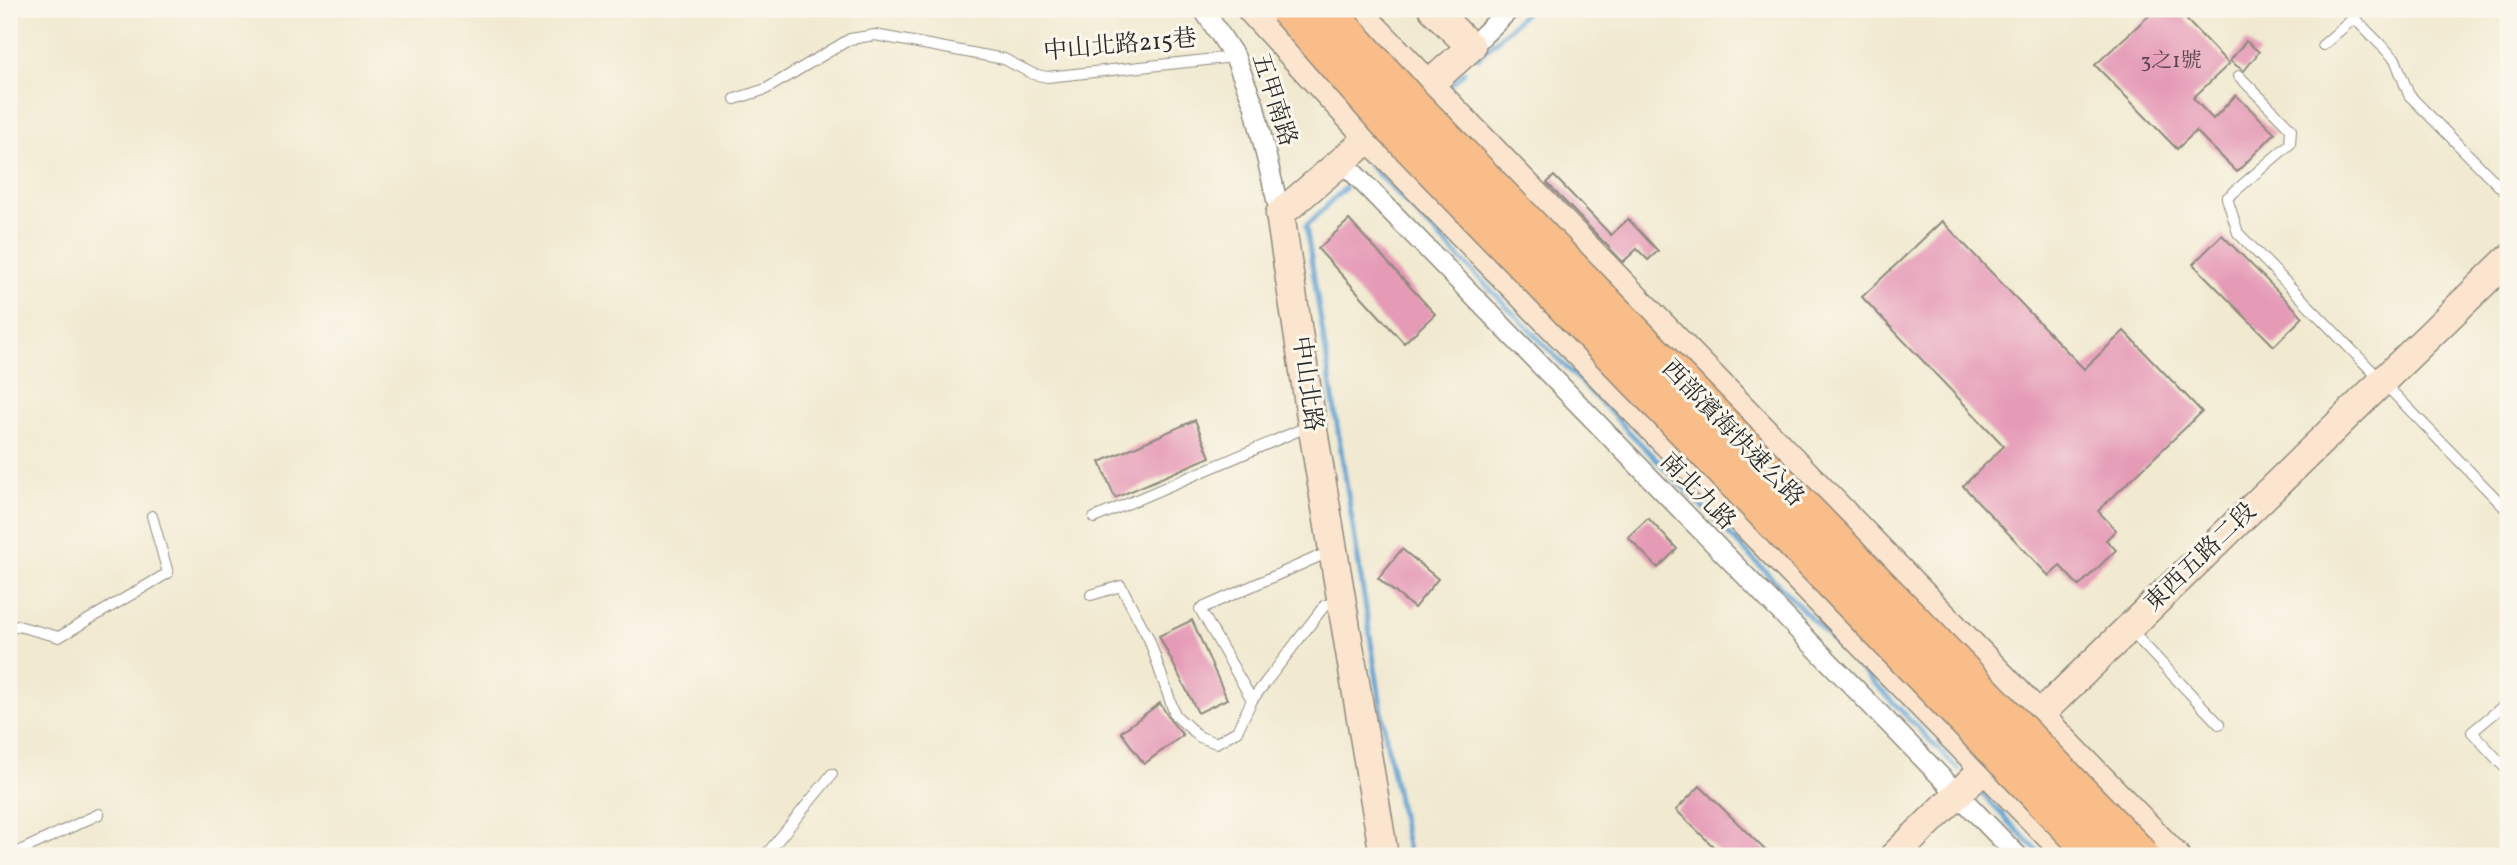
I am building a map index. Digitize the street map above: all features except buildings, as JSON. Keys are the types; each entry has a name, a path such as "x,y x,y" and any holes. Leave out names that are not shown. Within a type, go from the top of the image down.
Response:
{"highway":[{"name":"西部濱海快速公路","path":"1287,9 1387,122 2097,856"},
{"name":"西部濱海快速公路","path":"1326,9 1411,103 2142,856"}],"street":[{"name":"五甲南路","path":"1203,9 1235,57 1254,105 1280,214"},
{"path":"1251,9 1369,137 2070,856"},
{"path":"1356,9 2175,856"},
{"path":"1433,9 1471,47"},
{"path":"1280,214 1471,47 1510,9"},
{"name":"南北九路","path":"1342,161 2018,856"},
{"name":"中山北路","path":"1280,214 1384,856"},
{"name":"東西五路二段","path":"1894,856 2508,259"}],"lane":[{"path":"2323,45 2354,18 2395,59 2409,95 2508,195"},
{"name":"中山北路215巷","path":"735,99 766,89 850,39 875,35 1004,59 1033,74 1047,77 1235,57"},
{"path":"2239,76 2291,129 2290,144 2227,198 2238,233 2508,510"},
{"path":"1094,518 1312,424"},
{"path":"9,629 18,626 59,637 168,573 152,516"},
{"path":"1252,700 1200,610 1333,550"},
{"path":"1091,595 1121,586 1149,639 1175,715 1200,737 1216,743 1237,731 1252,700 1325,605 1342,602"},
{"path":"2129,629 2219,724"},
{"path":"2508,702 2472,732 2508,771"},
{"path":"765,856 832,774"},
{"path":"9,856 99,814"}],"waterway":[{"path":"1478,58 1529,9"},
{"path":"1450,86 1464,72"},
{"path":"1369,165 1959,770"},
{"path":"1345,188 1306,226 1387,744 1409,856"},
{"path":"1981,793 2042,856"}]}
